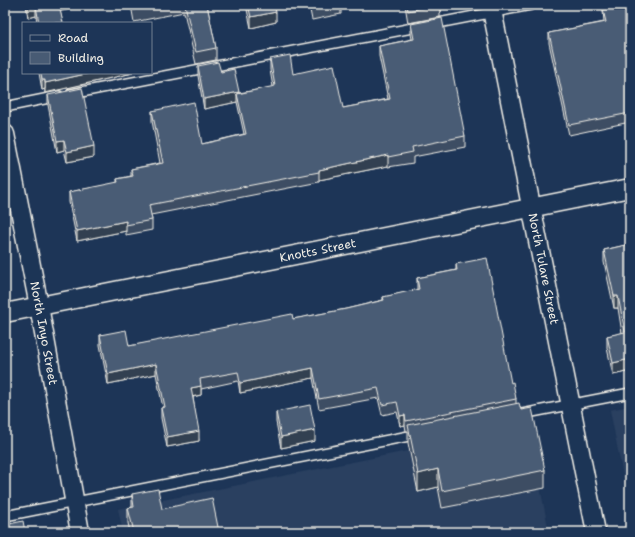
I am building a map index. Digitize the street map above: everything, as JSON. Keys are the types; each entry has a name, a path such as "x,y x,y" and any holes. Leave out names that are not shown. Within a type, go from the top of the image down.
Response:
{"street":[{"name":"North Tulare Street","path":"491,9 596,532"},
{"name":"North Inyo Street","path":"5,134 39,306 80,532"},
{"name":"Knotts Street","path":"5,313 630,188"}],"lane":[{"path":"5,107 491,9 531,5"},
{"path":"509,417 630,393"},
{"path":"5,516 432,432"}],"shaded area":[{"path":"630,406 630,511 610,410"},
{"path":"528,427 549,532 123,532 118,509"},
{"path":"37,525 38,532 5,532"}],"building":[{"path":"28,5 59,5 63,22 39,22 36,6 28,8"},
{"path":"133,5 158,5 134,10"},
{"path":"185,5 207,5 216,48 196,52"},
{"path":"248,5 274,5 276,12 251,17"},
{"path":"311,5 325,5 312,7"},
{"path":"407,5 437,5 408,11"},
{"path":"630,5 630,113 569,125 549,33 606,22 603,10"},
{"path":"442,18 465,136 412,147 413,152 388,157 388,155 319,170 319,172 149,205 152,220 126,225 126,221 77,231 69,192 118,182 117,179 133,176 131,169 163,163 152,111 194,102 202,144 246,134 237,94 275,86 270,59 290,55 293,74 334,65 343,108 390,99 379,46 414,39 411,24"},
{"path":"218,62 221,72 234,69 239,92 204,99 198,66"},
{"path":"41,74 86,74 45,83 45,80 42,80"},
{"path":"82,88 94,146 67,152 64,140 57,141 48,95"},
{"path":"630,244 630,359 613,363 607,336 625,332 618,296 614,296 604,250"},
{"path":"487,258 511,383 513,382 516,399 406,421 405,415 400,416 397,402 382,405 378,388 319,399 313,368 240,383 238,372 200,379 201,386 191,388 199,431 167,437 161,408 165,407 156,364 108,374 100,335 126,330 129,346 292,314 293,319 346,309 384,300 383,297 419,289 417,278 457,270 456,264"},
{"path":"519,403 521,410 532,408 545,470 442,491 438,469 418,474 408,425"},
{"path":"310,405 315,430 281,437 276,412"},
{"path":"158,489 162,509 212,498 219,532 134,532 128,508 134,507 132,494"},
{"path":"23,521 25,532 5,532 5,525"},
{"path":"277,529 278,532 262,532"}]}
